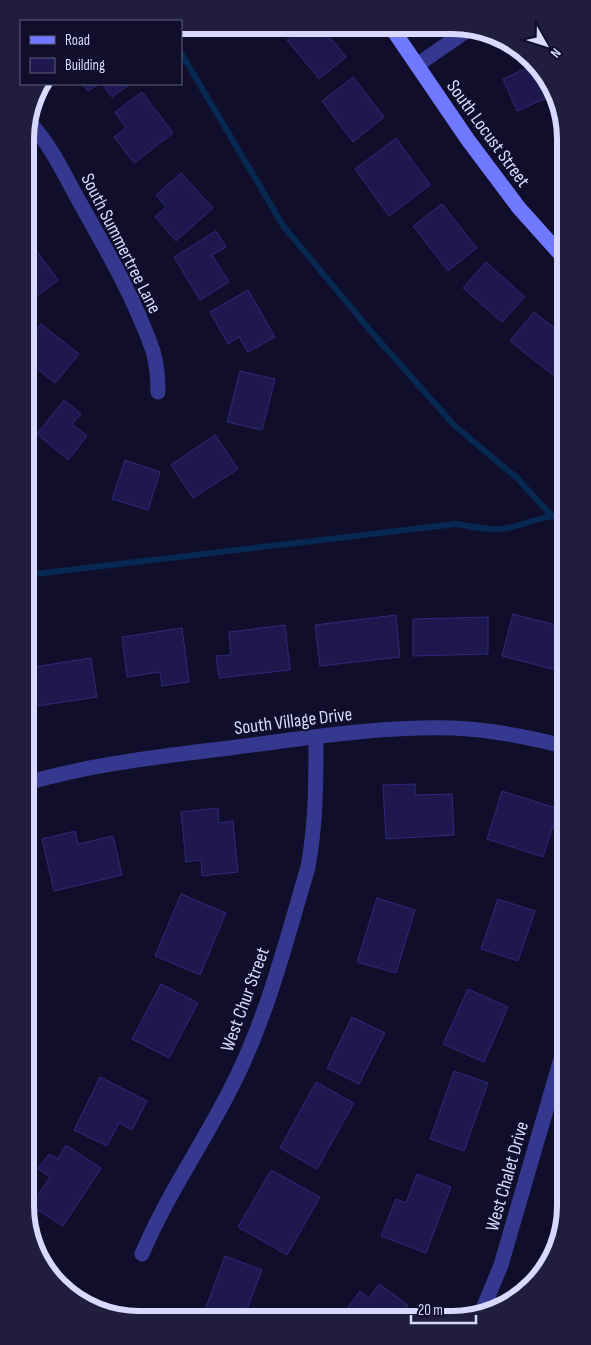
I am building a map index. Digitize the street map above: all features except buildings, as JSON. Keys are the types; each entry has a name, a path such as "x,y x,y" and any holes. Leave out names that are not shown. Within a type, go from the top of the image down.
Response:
{"street":[{"name":"South Locust Street","path":"396,34 468,140 519,208 557,250"},
{"path":"417,65 461,35"},
{"name":"South Summertree Lane","path":"34,130 54,155 137,313 153,352 158,375 158,392"},
{"name":"South Village Drive","path":"34,781 66,772 128,760 388,729 453,728 492,732 557,745"},
{"name":"West Chur Street","path":"142,1254 156,1220 208,1133 238,1075 265,1009 308,867 315,819 316,737"},
{"name":"West Chalet Drive","path":"484,1307 501,1265 557,1073"}],"waterway":[{"path":"182,55 284,227 374,335 455,426 516,477 551,515"},
{"path":"34,574 456,524 499,529 557,516"}]}
